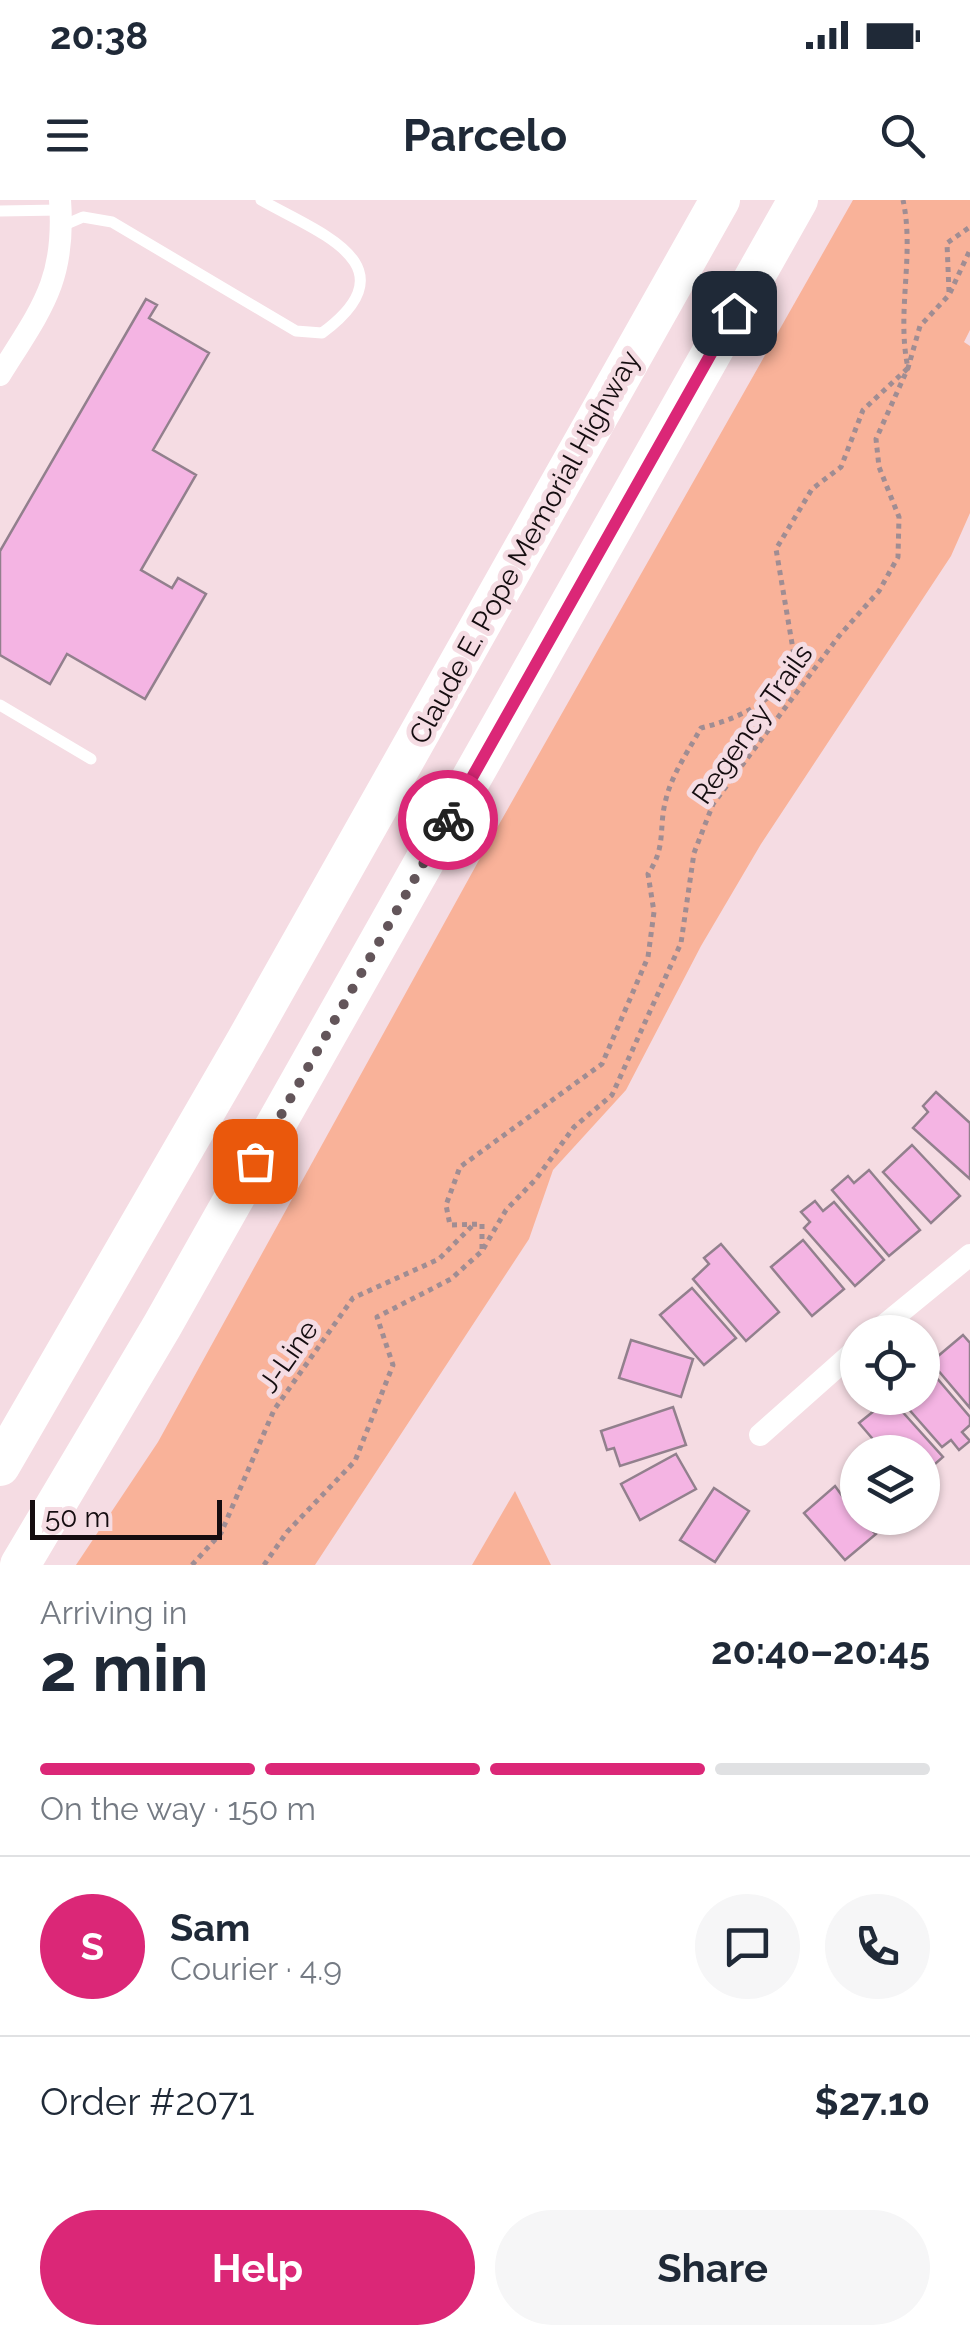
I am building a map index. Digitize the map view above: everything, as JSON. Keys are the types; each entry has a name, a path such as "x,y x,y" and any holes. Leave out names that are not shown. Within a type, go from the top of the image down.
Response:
{"highway":[{"name":"Claude E. Pope Memorial Highway","path":"0,1466 255,1024 720,200"},
{"path":"20,1565 181,1292 798,200"}],"street":[{"path":"0,374 50,294 63,240 61,212"},
{"path":"896,1315 970,1254"},
{"path":"760,1435 840,1364"}],"lane":[{"path":"0,210 61,212 112,222 296,331 322,332 348,314 362,285 356,260 342,246 261,200"},
{"path":"2,711 91,759"}],"path":[{"name":"Regency Trails","path":"903,200 907,248 903,345 908,368"},
{"path":"949,294 948,243 970,227"},
{"name":"Regency Trails","path":"264,1565 287,1532 354,1461 393,1365 377,1318 451,1279 482,1251 506,1210 536,1179 574,1127 612,1095 681,942 694,853 713,804 839,636 889,577 898,557 899,517 879,467 876,440 908,368 920,326 949,294 970,250"},
{"name":"Regency Trails","path":"482,1251 482,1224 450,1225 446,1205 460,1166 602,1064 648,957 654,912 648,874 660,856 666,798 701,728 752,710 782,688 796,667 776,549 812,489 841,467 864,410 908,368"},
{"name":"J-Line","path":"192,1565 222,1533 274,1410 353,1298 439,1259 454,1240 474,1225"}],"shaded area":[{"path":"853,200 970,200 970,330 964,342 970,346 970,513 951,556 761,844 701,946 626,1090 553,1170 529,1239 315,1565 76,1565 158,1442 489,842"},
{"path":"515,1491 551,1565 472,1565"}],"building":[{"path":"146,299 157,305 149,318 209,353 153,450 196,475 141,570 172,588 178,578 206,594 145,699 67,654 50,684 0,655 0,551"},
{"path":"936,1092 970,1123 970,1179 913,1128 928,1112 923,1106"},
{"path":"912,1145 960,1196 931,1223 883,1172"},
{"path":"869,1170 920,1230 889,1256 832,1190 848,1176 854,1183"},
{"path":"815,1201 823,1211 834,1202 884,1260 855,1286 804,1228 810,1222 801,1212"},
{"path":"803,1240 844,1289 812,1316 771,1267"},
{"path":"721,1244 779,1312 746,1341 693,1279 709,1264 704,1258"},
{"path":"692,1288 736,1338 704,1365 660,1315"},
{"path":"963,1335 970,1343 970,1408 940,1373 940,1354"},
{"path":"631,1340 693,1359 681,1397 619,1378"},
{"path":"940,1382 970,1417 970,1425 962,1432 970,1441 959,1450 951,1440 942,1447 940,1435 931,1435 914,1415 940,1415"},
{"path":"673,1407 686,1445 620,1466 614,1448 607,1450 601,1431"},
{"path":"869,1415 905,1415 923,1435 869,1435 859,1423"},
{"path":"676,1454 696,1489 640,1520 621,1484"},
{"path":"835,1486 840,1493 840,1535 875,1535 845,1560 804,1513"},
{"path":"714,1488 749,1511 715,1562 680,1540"}],"way so far":[{"path":"255,1161 448,820"}],"route":[{"path":"448,820 734,313"}]}
